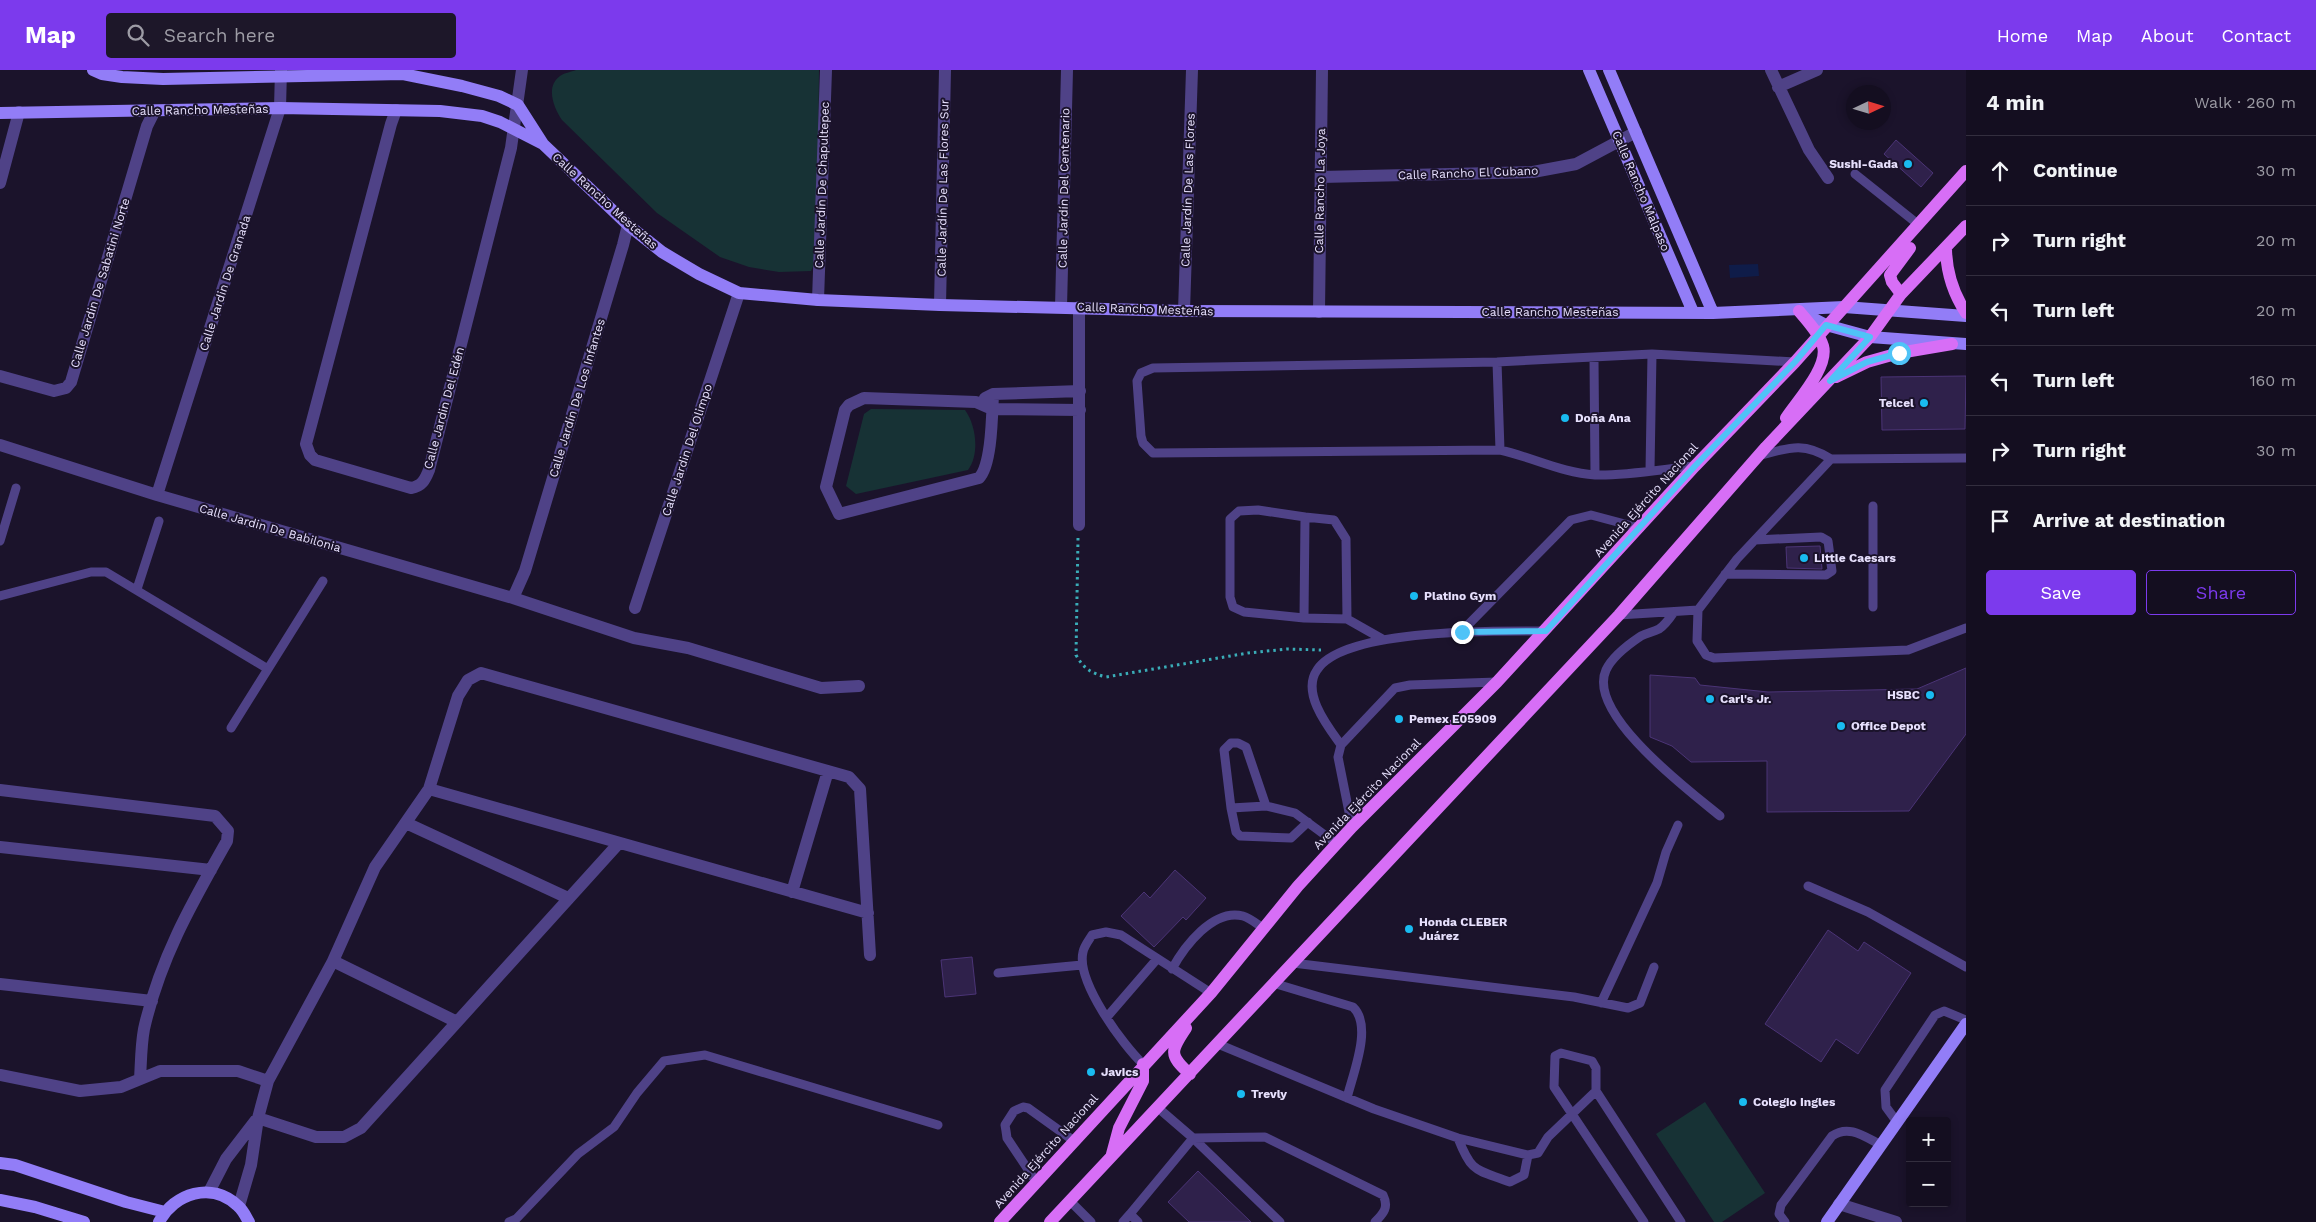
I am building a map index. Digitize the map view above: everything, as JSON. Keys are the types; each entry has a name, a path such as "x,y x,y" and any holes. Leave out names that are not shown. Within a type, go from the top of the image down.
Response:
{"main road":[{"name":"Avenida Ejército Nacional","path":"1000,1222 1143,1064 1211,993 1263,928 1352,827 1546,631 1695,466 1795,362 1822,330 1920,225 1966,171"},
{"path":"1901,294 1892,282 1892,270 1949,200 1966,171"},
{"path":"1050,1222 1619,615 1762,451 1870,337 1890,312 1901,294 1966,226"},
{"path":"1946,247 1946,263 1954,295 1966,315"},
{"path":"1762,451 1821,366 1822,330"},
{"path":"1830,381 1867,362 1899,353 1952,344"},
{"path":"1190,1074 1177,1062 1173,1052 1174,1044 1211,993"},
{"path":"1111,1156 1119,1128 1144,1082 1143,1064"}],"street":[{"path":"93,70 102,74 122,77 163,74 403,72 499,96 518,106"},
{"path":"514,131 522,70"},
{"name":"Calle Jardín De Chapultepec","path":"818,300 826,70"},
{"name":"Calle Jardín De Las Flores Sur","path":"940,305 946,70"},
{"name":"Calle Jardín Del Centenario","path":"1061,307 1067,70"},
{"name":"Calle Jardín De Las Flores","path":"1184,311 1192,70"},
{"name":"Calle Rancho La Joya","path":"1319,312 1322,70"},
{"name":"Calle Rancho Malpaso","path":"1589,70 1693,312"},
{"name":"Calle Rancho Malpaso","path":"1609,70 1713,313"},
{"path":"1771,70 1809,150 1828,178"},
{"path":"1778,86 1816,70"},
{"name":"Calle Jardin De Granada","path":"157,495 280,108 281,74"},
{"name":"Calle Rancho Mesteñas","path":"518,106 543,144 628,225 662,252 699,274 739,293 818,300 940,305 1184,311 1713,313 1799,311 1844,307 1890,312 1966,315"},
{"name":"Calle Rancho Mesteñas","path":"0,113 154,112 280,108 440,111 482,116 500,122 514,131 543,144"},
{"name":"Calle Jardin Del Edén","path":"396,110 306,444 310,455 315,460 404,487 418,486 425,480 429,470 512,148 514,131"},
{"path":"0,183 19,112"},
{"name":"Calle Jardin De Sabatini Norte","path":"0,376 54,391 66,388 71,382 147,126 154,112"},
{"name":"Calle Rancho El Cubano","path":"1321,176 1533,172 1576,164 1636,132"},
{"name":"Calle Jardín De Los Infantes","path":"513,598 525,571 621,255 628,225"},
{"name":"Calle Jardin Del Olimpo","path":"636,608 739,293"},
{"path":"1079,307 1079,524"},
{"name":"Calle Rancho Mesteñas","path":"1799,311 1822,330 1870,337 1966,344"},
{"path":"976,402 993,394 1080,391"},
{"path":"993,394 992,409 986,469 979,478 839,514 826,487 844,410 849,405 864,398 976,402 992,409 1080,410"},
{"name":"Calle Jardin De Babilonia","path":"0,445 157,495 513,598 634,638 688,648 821,688 859,686"},
{"path":"239,1206 251,1165 258,1118 268,1081 333,961 375,868 428,789 458,696 468,680 481,673 849,777 860,789 870,955"},
{"path":"792,892 828,772"},
{"path":"428,789 868,913"},
{"path":"0,790 215,816 228,831 227,841 182,921 157,983 144,1031 140,1079"},
{"path":"406,823 568,898"},
{"path":"258,1118 316,1137 344,1137 361,1128 619,843"},
{"path":"0,847 211,870"},
{"path":"333,961 457,1022"},
{"path":"0,984 152,1001"},
{"path":"1827,1222 1966,1022"},
{"path":"0,1075 80,1092 120,1087 160,1071 238,1071 268,1081"},
{"path":"209,1192 226,1159 258,1118"},
{"path":"0,1163 15,1166 126,1202 162,1217 177,1200 192,1193 209,1192 225,1196 239,1206 250,1222"},
{"path":"0,1200 35,1207 84,1222"},
{"path":"1840,1204 1896,1222"}],"lane":[{"path":"1855,174 1920,225"},
{"path":"1695,466 1595,474 1548,466 1526,456 1500,450 1153,453 1143,443 1141,436 1137,381 1141,373 1153,368 1497,362 1652,354 1795,362"},
{"path":"1650,470 1652,354"},
{"path":"1594,358 1595,474"},
{"path":"1497,362 1500,450"},
{"path":"1762,451 1799,446 1818,450 1831,458 1966,458"},
{"path":"1831,458 1725,574 1698,610 1696,641 1706,655 1714,658 1908,650 1966,628"},
{"path":"0,541 16,488"},
{"path":"1873,506 1873,607"},
{"path":"1347,619 1346,539 1334,520 1258,510 1239,510 1230,519 1230,597 1233,607 1244,612 1304,618 1347,619 1384,640"},
{"path":"1462,632 1571,520 1591,515 1640,528"},
{"path":"1304,618 1305,516"},
{"path":"137,589 159,521"},
{"path":"1725,574 1826,576 1832,571 1828,541 1822,538 1755,540"},
{"path":"0,596 91,572 113,575 268,669"},
{"path":"231,728 323,581"},
{"path":"1619,615 1698,610"},
{"path":"1674,612 1659,628 1642,636 1619,654 1605,671 1606,700 1613,714 1661,768 1720,816"},
{"path":"1341,746 1322,720 1312,693 1316,670 1334,654 1384,640 1462,632 1546,631"},
{"path":"1352,827 1338,757 1341,746 1395,688 1410,685 1497,682"},
{"path":"1266,806 1246,747 1231,743 1224,750 1236,832 1240,836 1292,838 1308,822"},
{"path":"1231,808 1266,806 1295,813 1337,844"},
{"path":"1601,1003 1657,883 1666,852 1678,825"},
{"path":"1808,886 1868,912 1966,967"},
{"path":"1172,969 1182,952 1200,931 1222,917 1242,916 1263,928"},
{"path":"1143,1064 1127,1049 1084,977 1082,965 1083,950 1092,935 1106,932 1121,935 1211,993"},
{"path":"1107,1017 1157,959"},
{"path":"1292,963 1574,997 1628,1008 1640,1003 1654,967"},
{"path":"998,973 1082,965"},
{"path":"1273,983 1353,1007 1360,1014 1364,1030 1347,1098"},
{"path":"1897,1122 1886,1107 1885,1090 1935,1015 1944,1011 1966,1022"},
{"path":"1218,1044 1374,1109 1458,1138 1528,1155 1538,1153 1548,1137 1596,1091"},
{"path":"1644,1222 1554,1087 1554,1059 1558,1053 1592,1061 1596,1068 1596,1091 1681,1222"},
{"path":"513,1221 578,1154 614,1127 637,1093 664,1061 704,1055 938,1125"},
{"path":"1037,1183 1007,1138 1005,1125 1014,1110 1023,1107 1028,1108 1074,1141"},
{"path":"1157,1107 1193,1138 1280,1222"},
{"path":"1785,1222 1779,1214 1781,1205 1832,1136 1844,1130 1853,1131 1880,1145"},
{"path":"1122,1222 1193,1138 1264,1137 1382,1195 1386,1207 1385,1212 1375,1222"},
{"path":"1458,1138 1467,1161 1471,1165 1510,1182 1524,1175 1528,1155"},
{"path":"1070,1201 1090,1222"},
{"path":"1130,1214 1138,1222"}],"path":[{"path":"1079,524 1076,655 1082,666 1091,673 1106,676 1287,649 1314,648 1334,654"}],"green space":[{"path":"576,70 819,70 817,258 811,271 779,272 749,267 720,257 657,213 559,115 552,98 553,86 560,76"},
{"path":"871,409 965,410 972,423 975,440 974,456 968,470 856,494 846,486 864,414"},
{"path":"1705,1102 1765,1193 1722,1222 1714,1222 1656,1134"}],"water":[{"path":"1758,264 1759,276 1730,278 1729,265"}],"building":[{"name":"Sushi-Gada","path":"1896,140 1933,173 1921,187 1884,154"},
{"name":"Telcel","path":"1966,376 1965,429 1882,430 1881,377"},
{"name":"Little Caesars","path":"1820,546 1822,569 1787,568 1786,547"},
{"path":"1966,668 1966,734 1909,811 1767,812 1767,761 1691,762 1672,746 1650,737 1650,675 1695,678 1700,685 1768,692 1917,689"},
{"path":"1175,870 1206,898 1186,920 1183,917 1154,947 1121,916 1144,892 1150,898"},
{"path":"1828,930 1858,951 1864,942 1911,973 1858,1054 1836,1039 1821,1062 1765,1024"},
{"path":"972,957 976,994 945,997 941,960"},
{"path":"1198,1171 1251,1222 1189,1222 1168,1202"}],"place":[{"name":"Sushi-Gada","path":"1908,164"},
{"name":"Telcel","path":"1924,403"},
{"name":"Doña Ana","path":"1565,418"},
{"name":"Little Caesars","path":"1804,558"},
{"name":"Platino Gym","path":"1414,596"},
{"name":"HSBC","path":"1930,695"},
{"name":"Carl's Jr.","path":"1710,699"},
{"name":"Pemex E05909","path":"1399,719"},
{"name":"Office Depot","path":"1841,726"},
{"name":"Honda CLEBER Juárez","path":"1409,929"},
{"name":"Javics","path":"1091,1072"},
{"name":"Trevly","path":"1241,1094"},
{"name":"Colegio Ingles","path":"1743,1102"}],"route":[{"path":"1462,632 1546,631 1695,466 1795,362 1826,325 1870,337 1830,381 1867,362 1899,353"}]}
